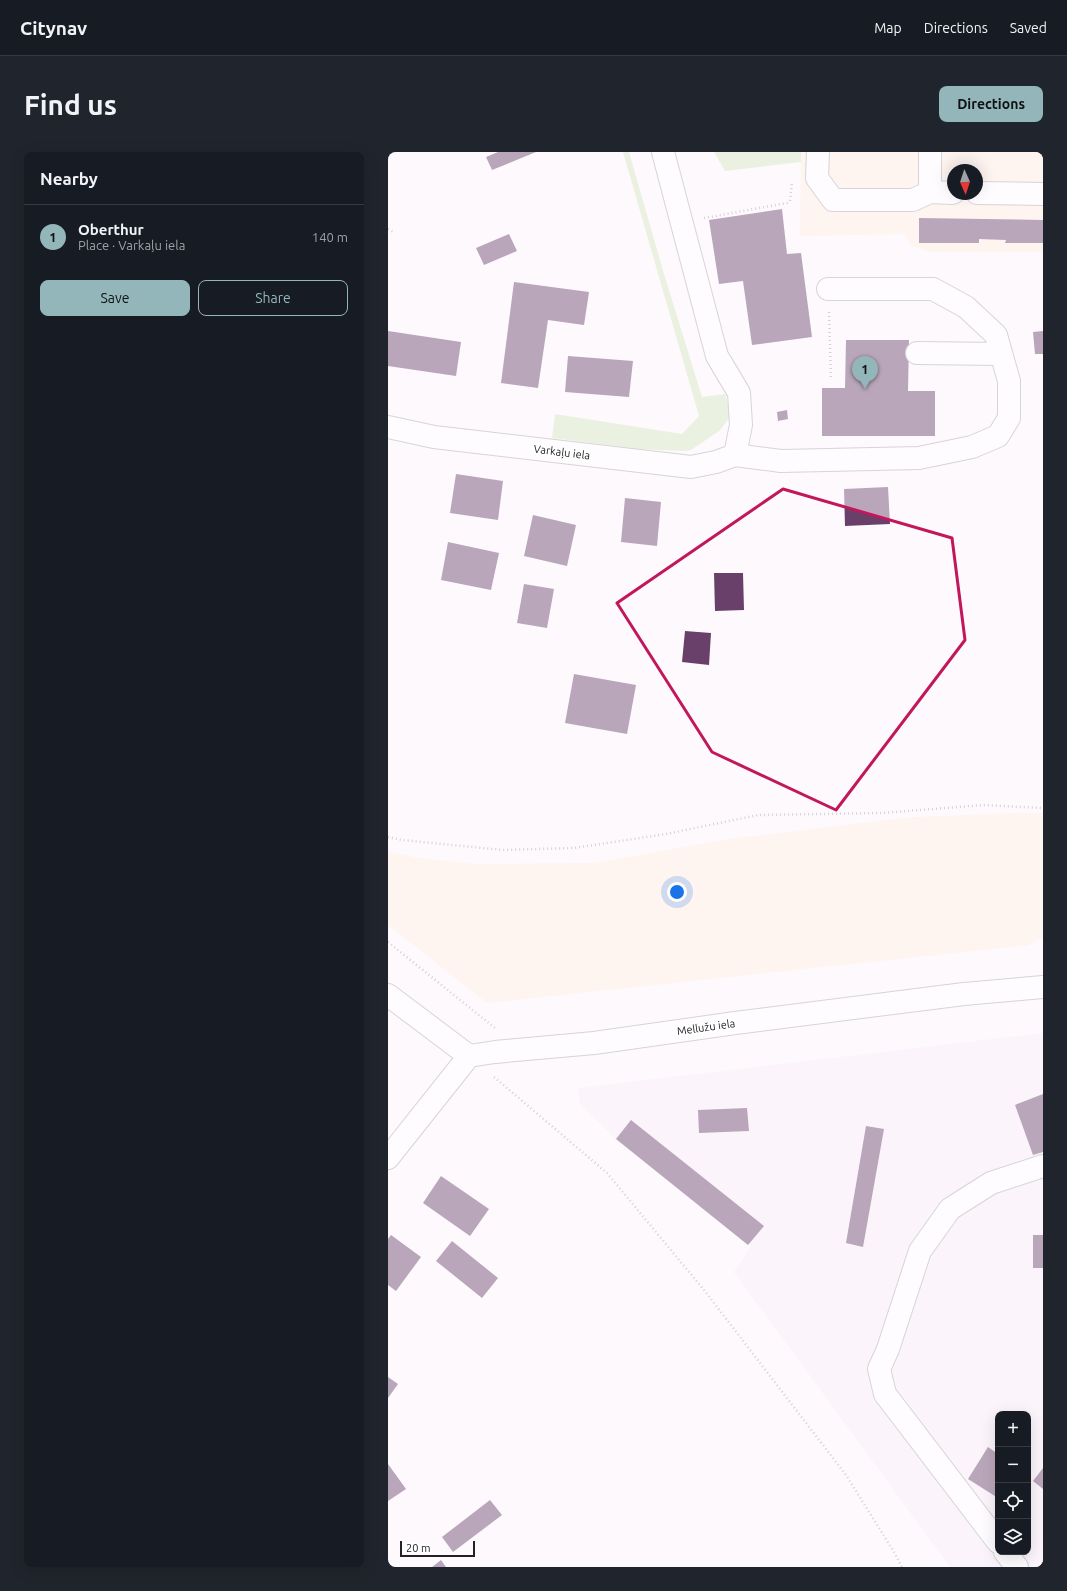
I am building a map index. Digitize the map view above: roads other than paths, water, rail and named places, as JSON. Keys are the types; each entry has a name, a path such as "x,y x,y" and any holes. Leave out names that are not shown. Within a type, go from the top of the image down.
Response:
{"street":[{"path":"663,152 717,356 739,393 741,425 735,455 781,461 919,458 972,447 998,436 1009,418 1009,381 996,335 966,307 933,289 828,289"},
{"path":"818,152 817,178 833,200 913,200 930,192 947,192"},
{"path":"930,152 930,192"},
{"path":"983,193 1043,194"},
{"path":"917,353 1001,354"},
{"name":"Varkaļu iela","path":"388,427 434,437 691,467 716,462 735,455"},
{"name":"Mellužu iela","path":"469,1056 594,1043 735,1022 948,996 1043,987"},
{"path":"388,995 469,1056 388,1158"},
{"path":"995,1538 885,1394 879,1370 888,1349 920,1251 950,1209 991,1183 1043,1166"},
{"path":"1007,1555 1017,1567"}],"place":[{"name":"Oberthur","path":"865,389"}]}
